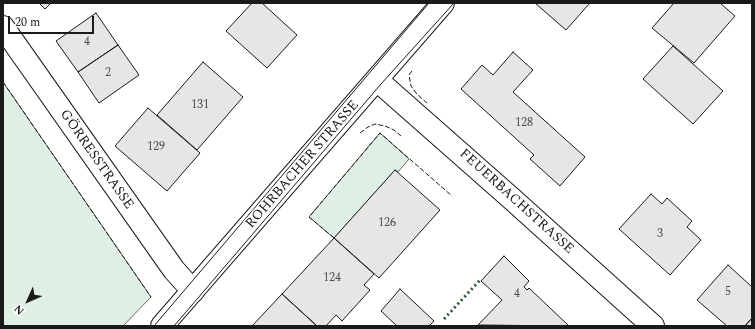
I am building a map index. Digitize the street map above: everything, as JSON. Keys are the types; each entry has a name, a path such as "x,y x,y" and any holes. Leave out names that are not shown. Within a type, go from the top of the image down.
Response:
{"street":[{"name":"ROHRBACHER STRASSE","path":"162,326 443,3"},
{"name":"GÖRRESSTRASSE","path":"3,27 174,270 193,291"},
{"name":"FEUERBACHSTRASSE","path":"377,80 649,325"}],"green space":[{"path":"3,82 151,297 123,326 3,326"},
{"path":"380,133 409,159 398,172 395,170 334,238 309,217"}],"building":[{"path":"39,3 51,3 45,9"},
{"path":"252,3 262,3 297,35 267,68 226,31"},
{"path":"535,3 590,3 566,30"},
{"path":"674,3 720,3 735,16 694,63 652,28"},
{"path":"96,13 118,45 78,72 56,41"},
{"path":"118,45 139,75 99,103 78,72"},
{"path":"673,46 723,91 693,124 643,79"},
{"path":"513,52 533,70 513,92 585,157 560,186 530,159 534,155 461,89 482,65 493,75"},
{"path":"203,62 243,97 197,150 157,115"},
{"path":"148,108 200,153 167,191 115,146"},
{"path":"395,170 440,210 379,278 334,238"},
{"path":"651,194 662,204 667,198 692,221 687,227 701,240 670,275 619,229"},
{"path":"334,238 374,274 364,285 370,290 342,321 336,315 326,326 317,326 282,294"},
{"path":"504,256 529,281 524,287 527,290 529,288 569,326 478,325 502,300 481,281"},
{"path":"728,265 752,287 752,318 745,326 727,326 697,300"},
{"path":"400,289 434,321 429,326 397,326 381,311"},
{"path":"282,294 317,326 252,326"},
{"path":"752,318 752,326 745,326"}],"tram line":[{"path":"154,326 429,3"},
{"path":"174,326 381,84 454,3"}],"hedge":[{"path":"444,319 481,279"}],"fence":[{"path":"412,71 409,75 411,86 428,104"},
{"path":"3,82 151,297"},
{"path":"360,133 375,124 394,130 401,136"},
{"path":"334,238 309,217 380,133 452,196"}]}
